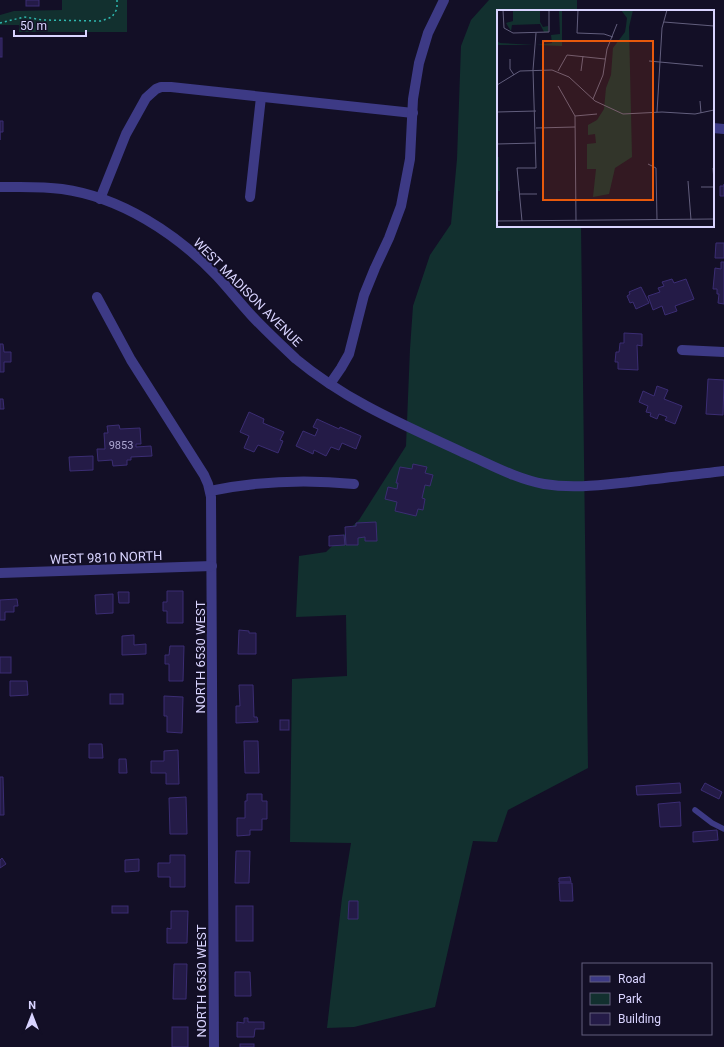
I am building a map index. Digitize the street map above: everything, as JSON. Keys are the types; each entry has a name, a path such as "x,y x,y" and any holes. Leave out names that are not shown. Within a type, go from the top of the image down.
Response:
{"street":[{"path":"330,384 349,354 364,295 389,238 398,213 407,176 415,81 423,48 432,23 444,0"},
{"path":"100,199 126,134 140,108 152,92 161,87 261,96 413,113"},
{"path":"250,197 261,96"},
{"path":"714,128 724,129"},
{"name":"WEST MADISON AVENUE","path":"0,187 55,188 81,193 119,206 145,220 188,249 216,275 252,317 280,344 303,364 330,384 377,413 517,476 530,481 556,486 577,487 724,471"},
{"name":"NORTH 6530 WEST","path":"98,297 131,360 204,475 210,491 212,504 214,1047"},
{"path":"682,350 724,352"},
{"path":"210,491 240,485 282,481 318,481 354,484"},
{"name":"WEST 9810 NORTH","path":"0,573 212,566"}],"lane":[{"path":"695,810 712,823 724,829"}],"path":[{"path":"0,23 24,17 43,20 101,21 112,17 116,9 117,0"}],"green space":[{"path":"62,0 127,0 127,32 19,32 19,25 0,25 0,15 14,11 62,10"},
{"path":"489,0 577,0 577,10 497,10 497,227 581,227 588,768 508,810 497,842 473,841 435,1007 354,1027 327,1028 342,898 351,843 290,842 292,679 347,676 346,615 296,617 299,556 326,552 359,520 406,446 413,306 430,255 451,224 457,159 461,46 471,20"}],"building":[{"path":"26,0 39,0 39,6 26,6"},
{"path":"0,38 2,38 2,57 0,57"},
{"path":"0,121 3,121 3,132 0,132"},
{"path":"720,186 724,186 724,196 720,196"},
{"path":"716,243 724,243 724,258 715,258"},
{"path":"721,262 724,262 724,304 718,303 719,294 717,294 717,289 713,289 715,268 721,269"},
{"path":"672,279 674,283 686,279 694,299 675,306 677,311 665,315 662,306 653,310 648,296 660,292 658,288 664,286 662,282"},
{"path":"641,287 649,303 636,309 633,302 630,303 627,296 630,294 629,292"},
{"path":"624,333 642,334 642,346 637,345 638,370 618,369 618,362 615,362 616,352 619,352 620,343 624,343"},
{"path":"0,344 3,344 4,352 11,352 11,362 4,362 4,372 0,372"},
{"path":"708,379 724,380 723,415 706,414"},
{"path":"657,386 668,390 664,399 682,406 675,424 665,420 667,417 659,414 657,419 650,416 651,413 646,412 648,406 639,402 643,391 654,396"},
{"path":"0,399 3,399 4,409 0,409"},
{"path":"249,412 264,419 263,423 284,432 280,440 283,441 278,453 258,445 254,452 244,448 249,436 240,432"},
{"path":"317,419 339,429 340,427 361,436 356,449 342,443 339,450 331,447 326,456 314,450 313,454 296,446 303,431 315,436 318,429 313,427"},
{"path":"119,425 120,429 140,428 141,444 136,444 136,447 151,446 152,456 131,457 131,460 127,460 127,465 113,466 112,460 98,461 97,449 105,449 104,433 108,433 107,426"},
{"path":"93,456 93,470 70,471 69,457"},
{"path":"413,464 427,467 425,473 433,475 430,486 425,485 422,498 425,499 423,510 418,509 416,516 395,511 397,502 385,499 388,487 397,489 398,483 396,483 400,467 412,469"},
{"path":"376,522 377,541 365,541 365,537 358,538 358,545 346,545 345,527 356,526 356,523"},
{"path":"344,535 345,545 329,546 329,536"},
{"path":"167,591 183,591 183,623 167,623 167,611 163,611 163,602 167,602"},
{"path":"118,592 129,592 129,603 119,603"},
{"path":"113,594 113,613 96,614 95,595"},
{"path":"17,599 18,606 14,606 14,612 5,612 5,620 0,620 0,600"},
{"path":"239,630 249,631 249,633 256,633 256,654 238,654"},
{"path":"134,635 134,645 146,644 146,654 122,655 122,636"},
{"path":"170,646 184,646 183,681 169,681 169,664 165,664 165,655 169,655"},
{"path":"0,657 11,657 11,673 0,673"},
{"path":"10,681 27,681 28,695 10,696"},
{"path":"239,685 253,685 254,717 257,717 258,722 236,723 236,706 240,706"},
{"path":"110,694 123,694 123,704 110,704"},
{"path":"164,696 183,697 182,733 167,732 167,716 164,716"},
{"path":"280,720 289,720 289,730 280,730"},
{"path":"244,741 258,741 259,773 245,773"},
{"path":"89,744 102,744 103,758 89,758"},
{"path":"178,750 179,784 166,784 166,773 151,773 151,761 164,761 164,751"},
{"path":"119,759 126,759 127,773 119,773"},
{"path":"0,777 3,777 4,815 0,815"},
{"path":"680,783 681,793 637,795 636,786"},
{"path":"705,783 722,792 719,799 701,790"},
{"path":"247,794 262,794 262,801 267,801 267,819 262,819 262,830 250,830 250,835 237,836 237,818 245,818 245,801 247,801"},
{"path":"186,797 187,834 170,834 169,798"},
{"path":"680,802 681,826 660,827 658,804"},
{"path":"717,830 718,840 693,842 693,832"},
{"path":"236,851 250,851 249,883 235,883"},
{"path":"170,855 185,855 185,887 170,887 170,877 158,877 158,863 170,863"},
{"path":"2,858 6,864 0,868 0,860"},
{"path":"139,859 139,871 125,872 125,860"},
{"path":"570,877 571,882 559,882 559,878"},
{"path":"559,883 572,883 573,901 560,901"},
{"path":"349,901 358,901 358,919 348,919"},
{"path":"112,906 128,906 128,913 112,913"},
{"path":"236,906 253,906 253,941 236,941"},
{"path":"171,911 188,911 187,943 167,943 167,928 171,929"},
{"path":"174,964 187,964 186,999 173,999"},
{"path":"235,972 250,972 251,996 235,996"},
{"path":"244,1018 248,1018 248,1022 264,1022 264,1029 255,1029 254,1037 237,1037 237,1022 244,1023"},
{"path":"172,1027 188,1027 188,1047 172,1047"},
{"path":"240,1044 254,1044 254,1047 240,1047"}]}
